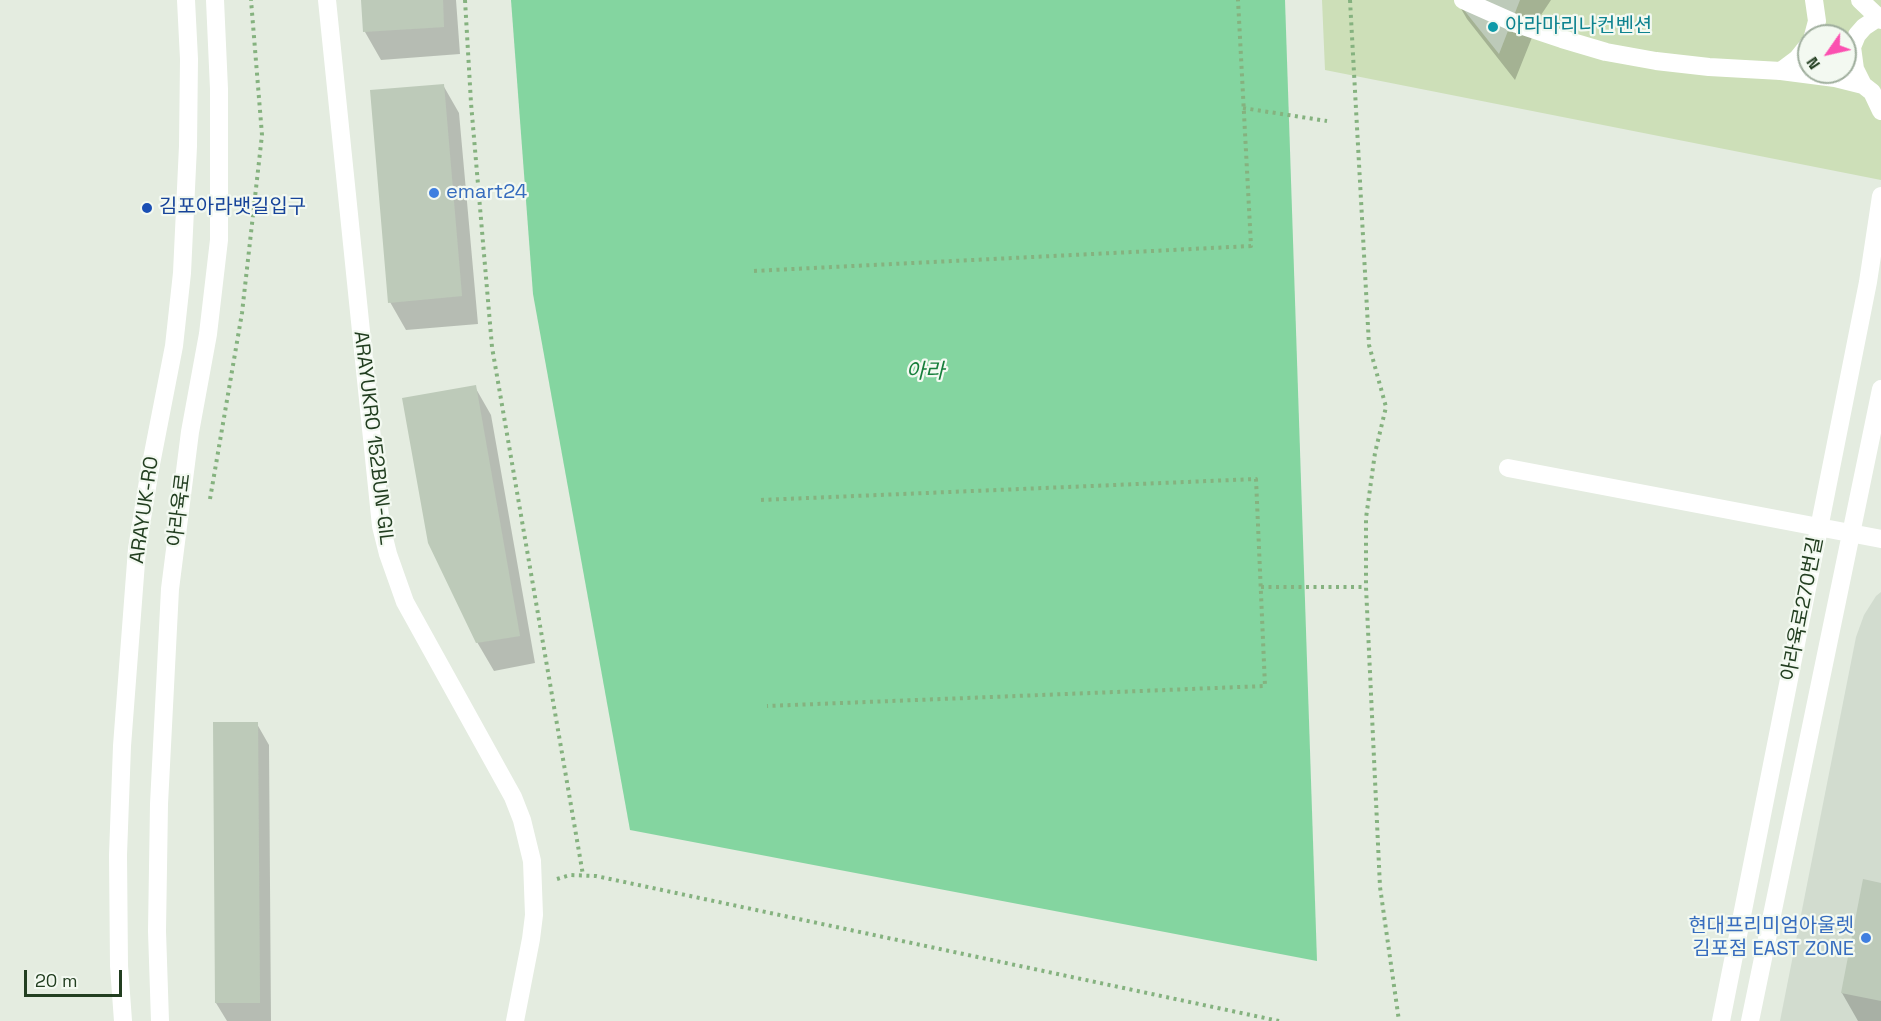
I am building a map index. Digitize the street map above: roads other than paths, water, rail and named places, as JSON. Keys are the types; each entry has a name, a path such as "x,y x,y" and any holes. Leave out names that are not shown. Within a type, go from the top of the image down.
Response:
{"street":[{"name":"ARAYUK-RO","path":"123,1021 119,966 118,855 123,746 137,549 174,346 182,273 188,146 189,59 186,0"},
{"name":"아라육로","path":"160,1021 157,931 159,804 170,589 190,432 209,325 219,240 219,112 215,0"},
{"name":"ARAYUKRO 152BUN-GIL","path":"327,0 381,526 388,554 410,612 516,804 532,861 531,939 515,1021"},
{"path":"1463,0 1517,24 1606,51 1656,61 1780,71 1835,78 1863,85 1872,92 1881,111"},
{"path":"1814,0 1816,24"},
{"path":"1860,0 1880,19 1864,27 1857,34 1852,47 1855,69 1863,85"},
{"path":"1780,71 1797,59"},
{"name":"아라육로270번길","path":"1721,1021 1868,282 1881,196"},
{"name":"아라육로270번길","path":"1750,1021 1881,389"},
{"path":"1508,468 1881,539"}],"water":[{"name":"아라","path":"511,0 1285,0 1317,961 630,830 533,294"}],"place":[{"name":"아라마리나컨벤션","path":"1493,27"},
{"name":"emart24","path":"434,193"},
{"name":"김포아라뱃길입구","path":"147,208"},
{"name":"현대프리미엄아울렛 김포점 EAST ZONE","path":"1866,938"}]}
